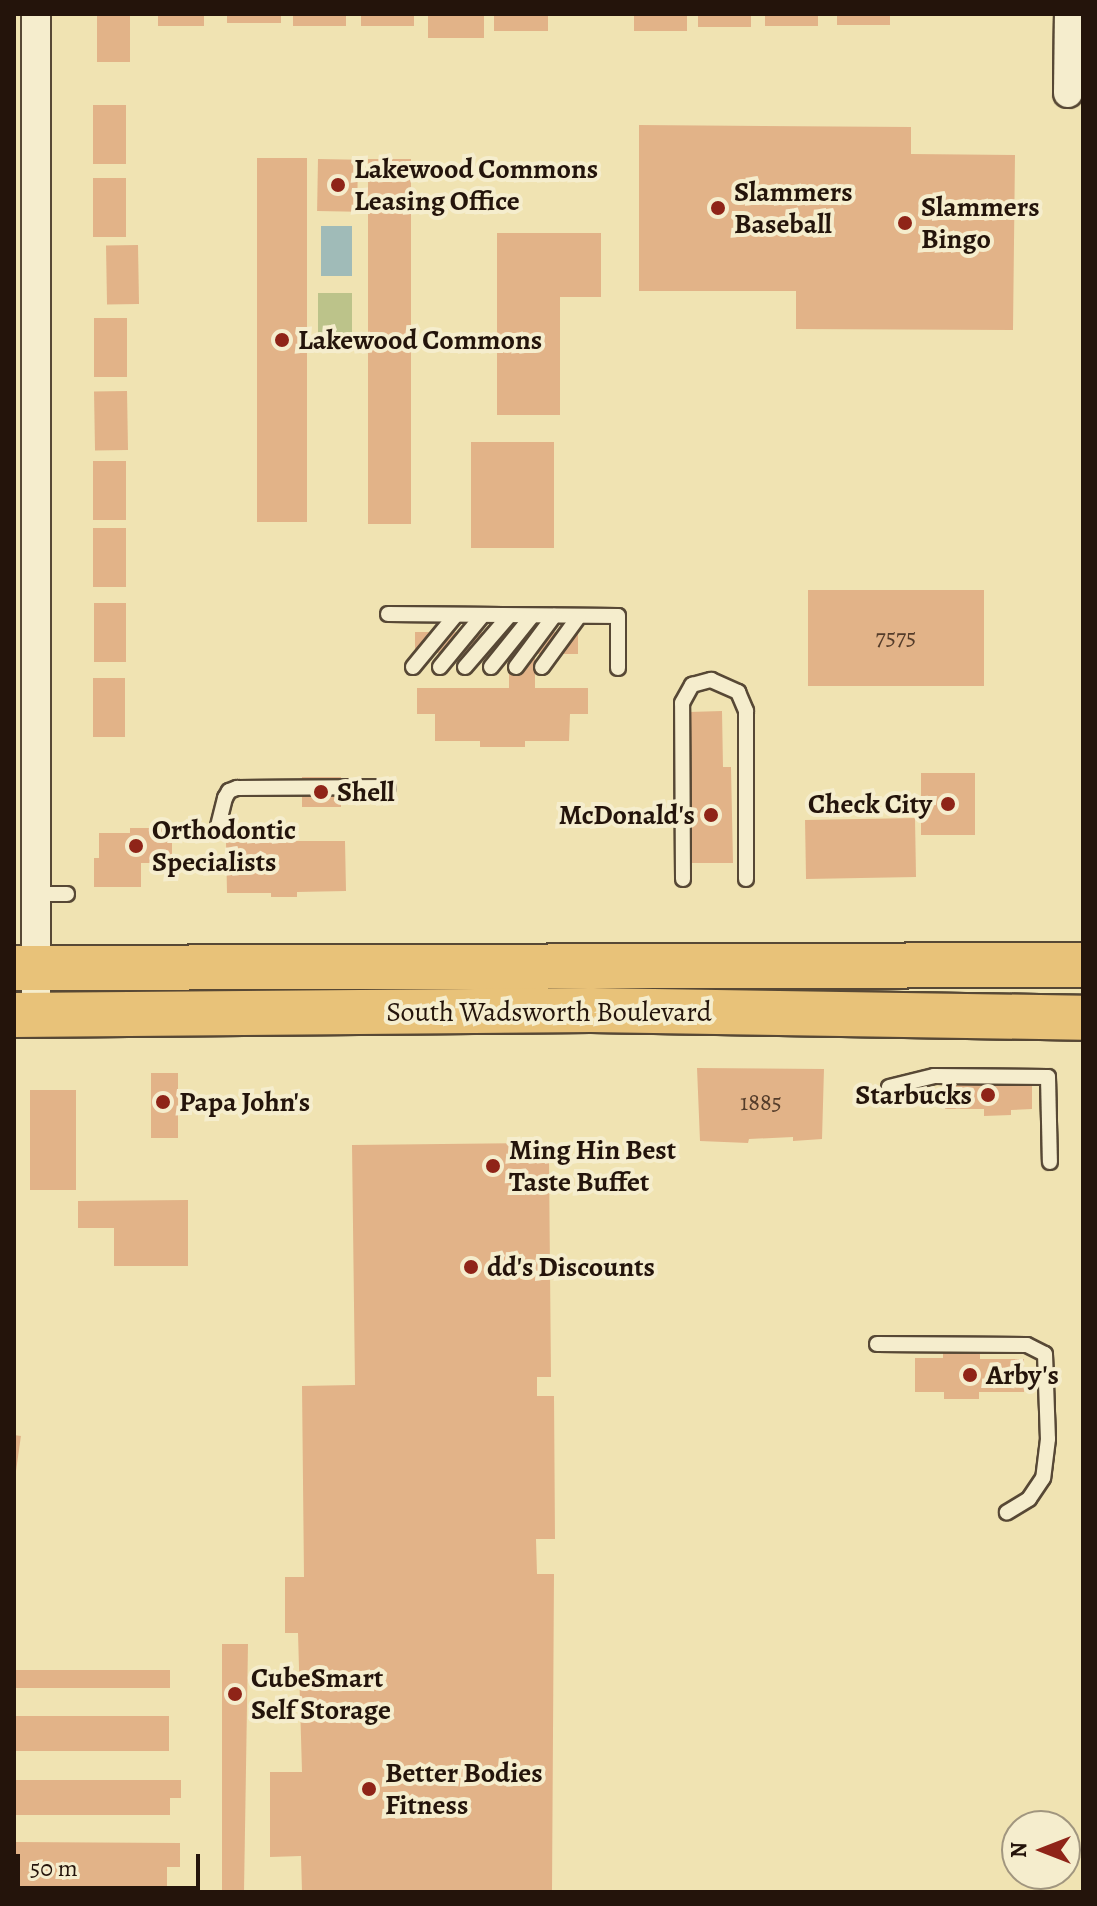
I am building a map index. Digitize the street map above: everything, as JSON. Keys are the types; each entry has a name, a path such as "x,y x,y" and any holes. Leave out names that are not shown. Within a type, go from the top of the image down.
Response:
{"main road":[{"name":"South Wadsworth Boulevard","path":"25,968 1083,965"},
{"name":"South Wadsworth Boulevard","path":"25,1015 591,1010 1083,1018"}],"street":[{"path":"25,1015 29,909 36,14"},
{"path":"1068,93 1069,14"}],"lane":[{"path":"388,614 435,612 455,616 618,616 618,668"},
{"path":"413,667 455,616"},
{"path":"440,667 482,616"},
{"path":"465,667 509,616"},
{"path":"491,667 532,616"},
{"path":"516,667 554,616"},
{"path":"542,667 579,616"},
{"path":"683,879 682,703 692,685 711,680 738,692 746,711 746,879"},
{"path":"218,826 225,798 229,791 237,788 388,787"},
{"path":"29,909 67,894"},
{"path":"889,1087 934,1076 1048,1077 1050,1162"},
{"path":"877,1344 1027,1345 1045,1354 1048,1439 1043,1478 1029,1499 1007,1512"}],"green space":[{"path":"318,293 352,293 352,341 318,341"}],"water":[{"path":"321,226 352,226 352,276 321,276"}],"building":[{"path":"97,14 130,14 130,62 97,62"},
{"path":"158,14 204,14 204,26 158,26"},
{"path":"227,14 281,14 281,23 227,23"},
{"path":"293,14 346,14 346,26 293,26"},
{"path":"361,14 414,14 414,26 361,26"},
{"path":"428,14 484,14 484,38 428,38"},
{"path":"494,14 548,14 548,31 494,31"},
{"path":"634,14 687,14 687,31 634,31"},
{"path":"698,14 751,14 751,27 698,27"},
{"path":"765,14 818,14 818,26 765,26"},
{"path":"837,14 890,14 890,25 837,25"},
{"path":"93,105 126,105 126,164 93,164"},
{"name":"Slammers Bingo","path":"639,125 911,127 911,154 1015,155 1013,330 796,329 796,291 639,291"},
{"name":"Lakewood Commons","path":"257,158 307,158 307,522 257,522"},
{"name":"Lakewood Commons Leasing Office","path":"318,159 358,160 357,212 317,211"},
{"name":"Lakewood Commons","path":"368,159 411,159 411,524 368,524"},
{"path":"93,178 126,178 126,237 93,237"},
{"path":"497,233 601,233 601,297 560,297 560,415 497,415"},
{"path":"138,245 139,304 107,305 106,246"},
{"path":"94,318 127,318 127,377 94,377"},
{"path":"127,391 128,450 95,451 94,392"},
{"path":"471,442 554,442 554,548 471,548"},
{"path":"93,461 126,461 126,520 93,520"},
{"path":"93,528 126,528 126,587 93,587"},
{"path":"808,590 984,590 984,686 808,686"},
{"path":"94,603 126,603 126,662 94,662"},
{"path":"415,632 578,632 578,654 535,654 535,688 588,688 588,714 570,714 569,741 525,741 525,747 480,747 480,741 435,741 435,714 417,714 417,688 509,688 509,653 415,653"},
{"path":"93,678 125,678 125,737 93,737"},
{"name":"McDonald's","path":"722,711 723,767 731,767 733,863 690,863 689,712"},
{"name":"Check City","path":"921,773 975,773 975,835 921,835"},
{"name":"Shell","path":"302,777 341,777 341,807 302,807"},
{"path":"915,818 916,877 806,879 805,820"},
{"name":"Orthodontic Specialists","path":"130,828 172,828 172,863 141,863 141,887 94,887 94,858 99,858 99,833 130,833"},
{"name":"Shell","path":"272,837 297,837 297,841 345,841 346,891 297,892 297,897 271,897 271,893 227,893 226,842 272,842"},
{"path":"697,1068 824,1069 822,1139 749,1139 748,1143 700,1141"},
{"path":"151,1073 178,1073 178,1138 151,1138"},
{"name":"Starbucks","path":"1032,1081 1032,1109 1011,1110 1011,1115 984,1116 984,1109 945,1109 945,1082"},
{"path":"30,1090 76,1090 76,1190 30,1190"},
{"path":"536,1143 536,1162 549,1161 551,1377 537,1377 537,1396 554,1396 555,1539 536,1539 537,1574 554,1574 552,1892 302,1892 301,1856 270,1857 270,1772 302,1772 298,1633 285,1633 285,1577 304,1577 302,1386 355,1385 352,1145"},
{"path":"188,1200 188,1266 114,1266 114,1228 78,1228 78,1201"},
{"name":"Arby's","path":"943,1352 980,1352 980,1359 1024,1359 1024,1392 979,1392 979,1399 944,1399 944,1392 915,1392 915,1358 943,1358"},
{"path":"14,1435 21,1436 14,1484"},
{"path":"222,1644 248,1644 244,1892 222,1892"},
{"path":"14,1670 170,1670 170,1688 14,1688"},
{"path":"14,1716 169,1716 169,1751 14,1751"},
{"path":"14,1780 181,1780 181,1798 170,1798 170,1815 14,1815"},
{"path":"14,1842 180,1843 180,1867 167,1867 167,1891 14,1890"}],"place":[{"name":"Lakewood Commons Leasing Office","path":"338,185"},
{"name":"Slammers Baseball","path":"718,208"},
{"name":"Slammers Bingo","path":"905,223"},
{"name":"Lakewood Commons","path":"282,340"},
{"name":"Shell","path":"321,792"},
{"name":"Check City","path":"948,804"},
{"name":"McDonald's","path":"711,815"},
{"name":"Orthodontic Specialists","path":"136,846"},
{"name":"Starbucks","path":"988,1095"},
{"name":"Papa John's","path":"163,1102"},
{"name":"Ming Hin Best Taste Buffet","path":"493,1166"},
{"name":"dd's Discounts","path":"471,1267"},
{"name":"Arby's","path":"970,1375"},
{"name":"CubeSmart Self Storage","path":"235,1694"},
{"name":"Better Bodies Fitness","path":"369,1789"}]}
